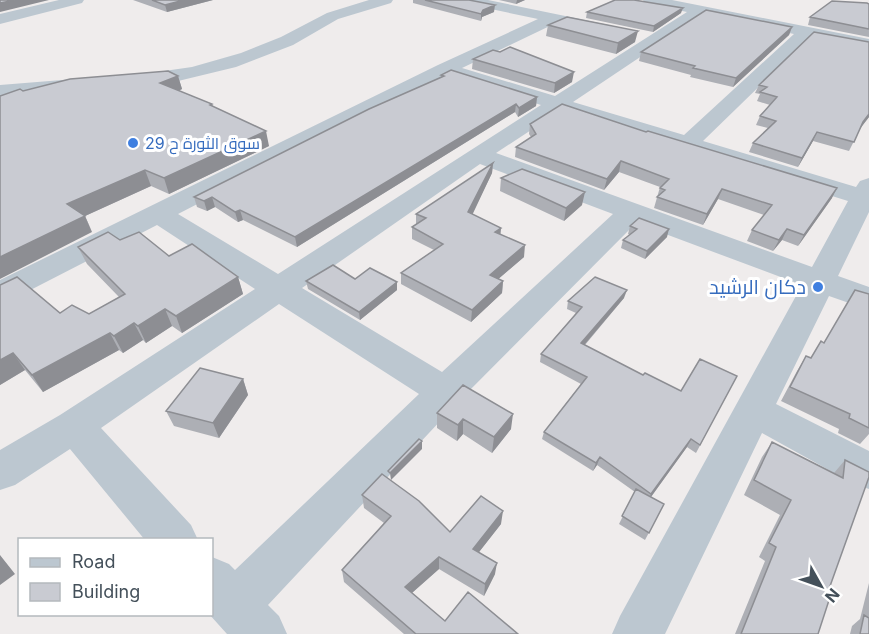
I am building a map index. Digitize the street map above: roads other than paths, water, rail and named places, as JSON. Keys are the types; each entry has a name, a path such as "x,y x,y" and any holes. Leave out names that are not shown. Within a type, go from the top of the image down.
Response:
{"street":[{"path":"0,19 77,0"},
{"path":"0,91 188,75 282,44 331,17 386,0"},
{"path":"467,0 636,35"},
{"path":"650,0 869,44"},
{"path":"0,472 74,426 560,102 636,35 700,10"},
{"path":"0,293 446,69 554,18"},
{"path":"689,142 807,31"},
{"path":"446,69 689,142 866,191 818,280 754,410 638,634"},
{"path":"478,155 869,299"},
{"path":"235,607 446,392 632,211"},
{"path":"158,214 446,392"},
{"path":"754,410 869,471"},
{"path":"74,426 173,538"}],"place":[{"name":"سوق الثورة ح 29","path":"133,143"},
{"name":"دكان الرشيد","path":"818,287"}]}
